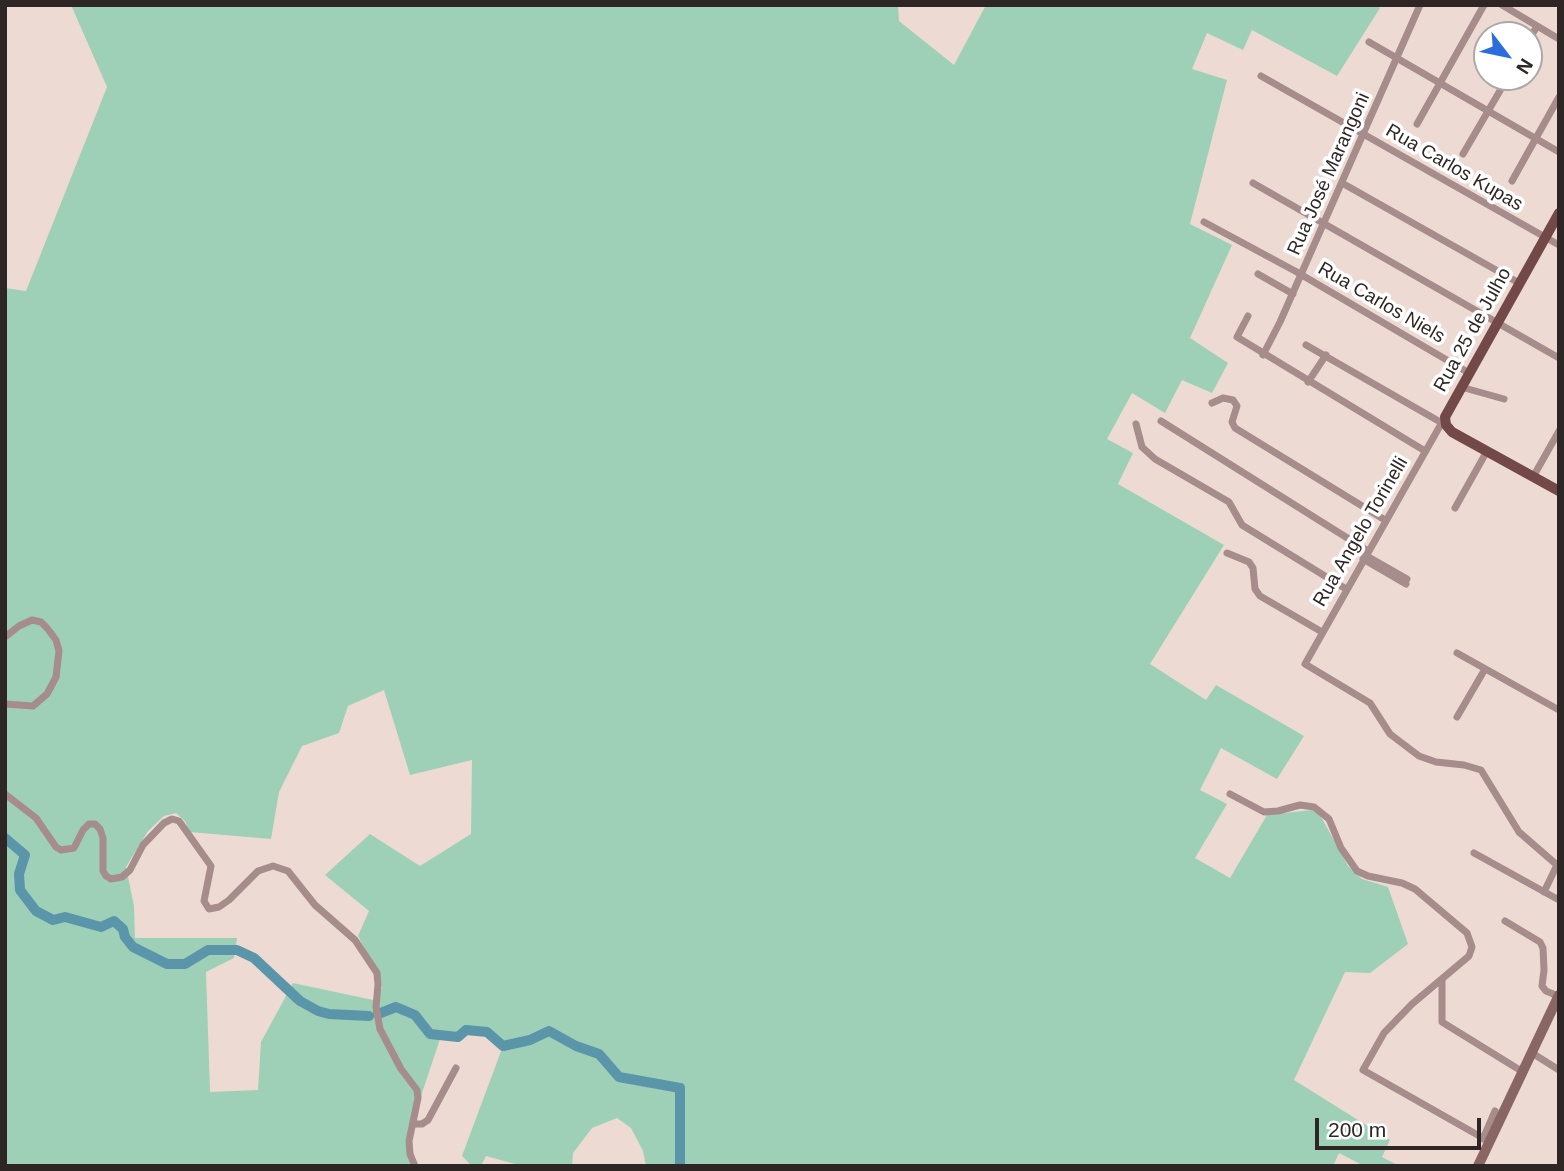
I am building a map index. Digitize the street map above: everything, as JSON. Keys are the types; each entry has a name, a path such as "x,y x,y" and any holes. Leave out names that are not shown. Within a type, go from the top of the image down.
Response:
{"main road":[{"name":"Rua 25 de Julho","path":"1559,213 1443,420 1450,430 1559,491"},
{"path":"1478,1166 1486,1140 1523,1072 1559,996"}],"street":[{"name":"Rua José Marangoni","path":"1264,355 1420,5"},
{"path":"1417,124 1484,5"},
{"path":"1502,5 1529,21"},
{"path":"1543,30 1559,39"},
{"path":"1369,42 1559,152"},
{"name":"Rua Carlos Kupas","path":"1261,76 1559,245"},
{"path":"1463,154 1500,91"},
{"path":"1512,181 1559,97"},
{"path":"1253,183 1559,358"},
{"path":"1342,183 1518,283"},
{"name":"Rua Carlos Niels","path":"1204,222 1301,274 1469,373"},
{"path":"1258,274 1293,294"},
{"path":"1248,316 1237,337 1425,451"},
{"path":"1306,345 1443,420"},
{"path":"1308,382 1326,355"},
{"path":"1461,387 1504,399"},
{"path":"1212,403 1223,398 1233,400 1237,407 1232,422 1236,428 1385,520"},
{"name":"Rua Angelo Torinelli","path":"1443,420 1305,664 1370,703 1390,734 1419,756 1436,762 1481,770 1518,832 1556,865 1544,892"},
{"path":"1161,421 1407,582"},
{"path":"1136,424 1142,447 1155,459 1229,502 1241,525 1346,589"},
{"path":"1533,477 1559,431"},
{"path":"1455,508 1487,451"},
{"path":"1227,553 1249,562 1253,568 1255,589 1260,596 1322,632"},
{"path":"5,637 32,620 41,622 56,640 59,651 56,677 47,694 33,706 5,704"},
{"path":"1457,653 1559,710"},
{"path":"1457,717 1485,669"},
{"path":"5,794 36,818 61,850 74,848 83,830 89,824 95,824 103,838 103,871 111,879 122,877 130,870 143,845 164,823 172,819 178,821 211,866 204,901 209,908 219,907 229,900 258,871 273,866 288,871 315,905 355,940 373,965 379,979 376,1007 380,1029 401,1069 417,1090 414,1124 409,1141 415,1166"},
{"path":"1230,794 1264,812 1300,805 1314,807 1329,819 1341,848 1357,870 1368,876 1415,888 1459,925 1469,938 1471,953 1462,964 1412,1004 1384,1033 1363,1070 1486,1140 1495,1111"},
{"path":"1474,853 1559,900"},
{"path":"1505,921 1540,942 1545,970 1542,986 1546,991 1559,996"},
{"path":"1441,979 1442,1022 1523,1072"},
{"path":"1532,1054 1559,1070"},
{"path":"414,1124 422,1124 428,1119 456,1068"}],"green space":[{"path":"71,5 898,5 899,21 954,65 986,5 1376,5 1380,8 1337,76 1252,30 1243,50 1207,33 1192,69 1227,80 1190,224 1232,245 1190,338 1228,363 1212,393 1182,380 1165,413 1132,393 1107,439 1133,453 1118,484 1224,545 1150,664 1206,700 1216,685 1304,736 1277,779 1221,748 1200,790 1227,804 1195,858 1230,878 1267,815 1312,810 1320,815 1348,866 1362,879 1388,887 1408,944 1370,973 1345,972 1294,1080 1390,1140 1382,1157 1399,1166 1364,1166 1339,1153 1333,1166 646,1166 643,1151 631,1128 617,1118 592,1128 573,1153 572,1166 522,1166 486,1156 481,1166 472,1166 462,1156 503,1046 487,1032 466,1030 458,1037 441,1036 422,1093 412,1140 412,1155 418,1166 5,1166 5,288 26,291 107,87","holes":["384,690 410,775 472,760 471,834 420,866 370,834 325,875 369,911 358,936 380,977 382,988 373,1000 293,983 261,1042 258,1090 210,1092 206,972 234,958 237,938 135,938 134,906 126,867 148,831 164,816 176,813 185,821 190,832 271,839 279,792 302,746 339,733 348,706"]}],"waterway":[{"path":"5,838 25,855 19,874 20,890 36,911 53,920 65,917 101,927 114,921 123,929 125,937 133,947 167,964 185,964 208,950 237,950 254,958 300,1001 318,1011 369,1016"},
{"path":"378,1014 396,1007 415,1015 430,1034 458,1037 466,1030 487,1032 503,1046 530,1040 549,1031 576,1046 599,1054 619,1077 680,1088 680,1166"}]}
